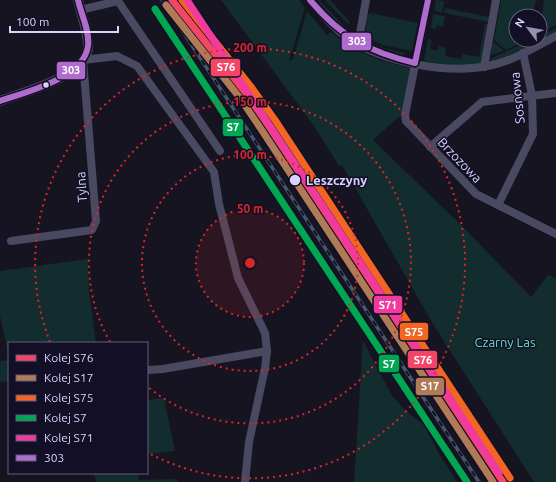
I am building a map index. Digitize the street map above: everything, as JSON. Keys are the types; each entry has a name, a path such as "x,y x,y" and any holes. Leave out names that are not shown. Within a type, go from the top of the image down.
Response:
{"street":[{"path":"310,0 334,27 358,44 382,55 415,63 446,68 484,67 504,62 556,36"},
{"path":"358,44 366,0"},
{"path":"415,63 428,0"},
{"path":"484,67 496,0"},
{"path":"0,101 67,74 76,68 83,60 88,43 79,5 118,1 220,151"},
{"name":"Sosnowa","path":"498,205 533,134 532,95 523,53"},
{"path":"83,60 117,56 137,66 214,172 219,204 236,272 242,288 262,324 265,333 267,351 265,368 249,442 245,482"},
{"name":"Tylna","path":"11,241 92,230 96,221 83,60"},
{"name":"Brzozowa","path":"415,63 405,115 406,121 476,194 556,234"},
{"path":"430,147 482,102 556,93"},
{"path":"148,370 163,369 267,351"}],"green space":[{"name":"Czarny Las","path":"221,0 299,0 305,8 289,61 293,59 307,11 327,35 331,32 350,46 379,60 412,68 402,114 373,140 463,227 531,297 548,275 556,278 556,482 534,482 433,324 342,165 339,166 314,126"},
{"path":"317,0 319,0 344,26 341,29"},
{"path":"325,0 330,0 350,22 348,24"},
{"path":"436,0 444,1 442,13 434,11"},
{"path":"501,0 536,0 534,8 508,8 508,48 510,48 506,50 494,40"},
{"path":"544,0 556,0 556,25 548,29 548,8 543,8"},
{"path":"445,8 489,17 489,22 444,13"},
{"path":"370,13 418,23 412,51 383,45 365,37 367,15"},
{"path":"433,14 445,16 443,27 437,25 436,29 431,28"},
{"path":"485,24 489,24 481,64 452,65 424,61 428,39 432,40 430,49 438,50 439,46 446,48 445,56 461,59 463,54 479,57"},
{"path":"556,28 556,32 548,36 548,32"},
{"path":"361,38 384,48 405,53 404,57 386,53 364,44"},
{"path":"493,42 504,51 491,55"},
{"path":"514,48 525,48 506,57 492,61 490,59"},
{"path":"88,259 89,291 96,342 8,342 8,352 0,316 0,271"},
{"path":"363,341 392,396 407,412 424,425 439,454 457,482 354,482"},
{"path":"8,360 8,381 0,382 0,361"},
{"path":"164,398 175,451 148,454 148,400"},
{"path":"94,474 138,474 139,480 177,479 177,482 96,482"}],"railway":[{"path":"162,0 479,482"}],"rail line":[{"name":"S76","path":"172,0 246,93 268,125 503,482"},
{"name":"S75","path":"182,0 252,88 275,120 510,478"},
{"name":"S71","path":"187,0 499,473"},
{"name":"S17","path":"166,5 240,98 493,482"},
{"name":"S7","path":"155,9 467,482"}],"transit line":[{"name":"303","path":"0,101 52,82 76,67 84,57 88,46 88,34 78,0"},
{"name":"303","path":"310,0 333,24 357,41 384,54 415,63"},
{"name":"303","path":"415,63 428,0"}],"place":[{"name":"Leszczyny","path":"295,180"}]}
